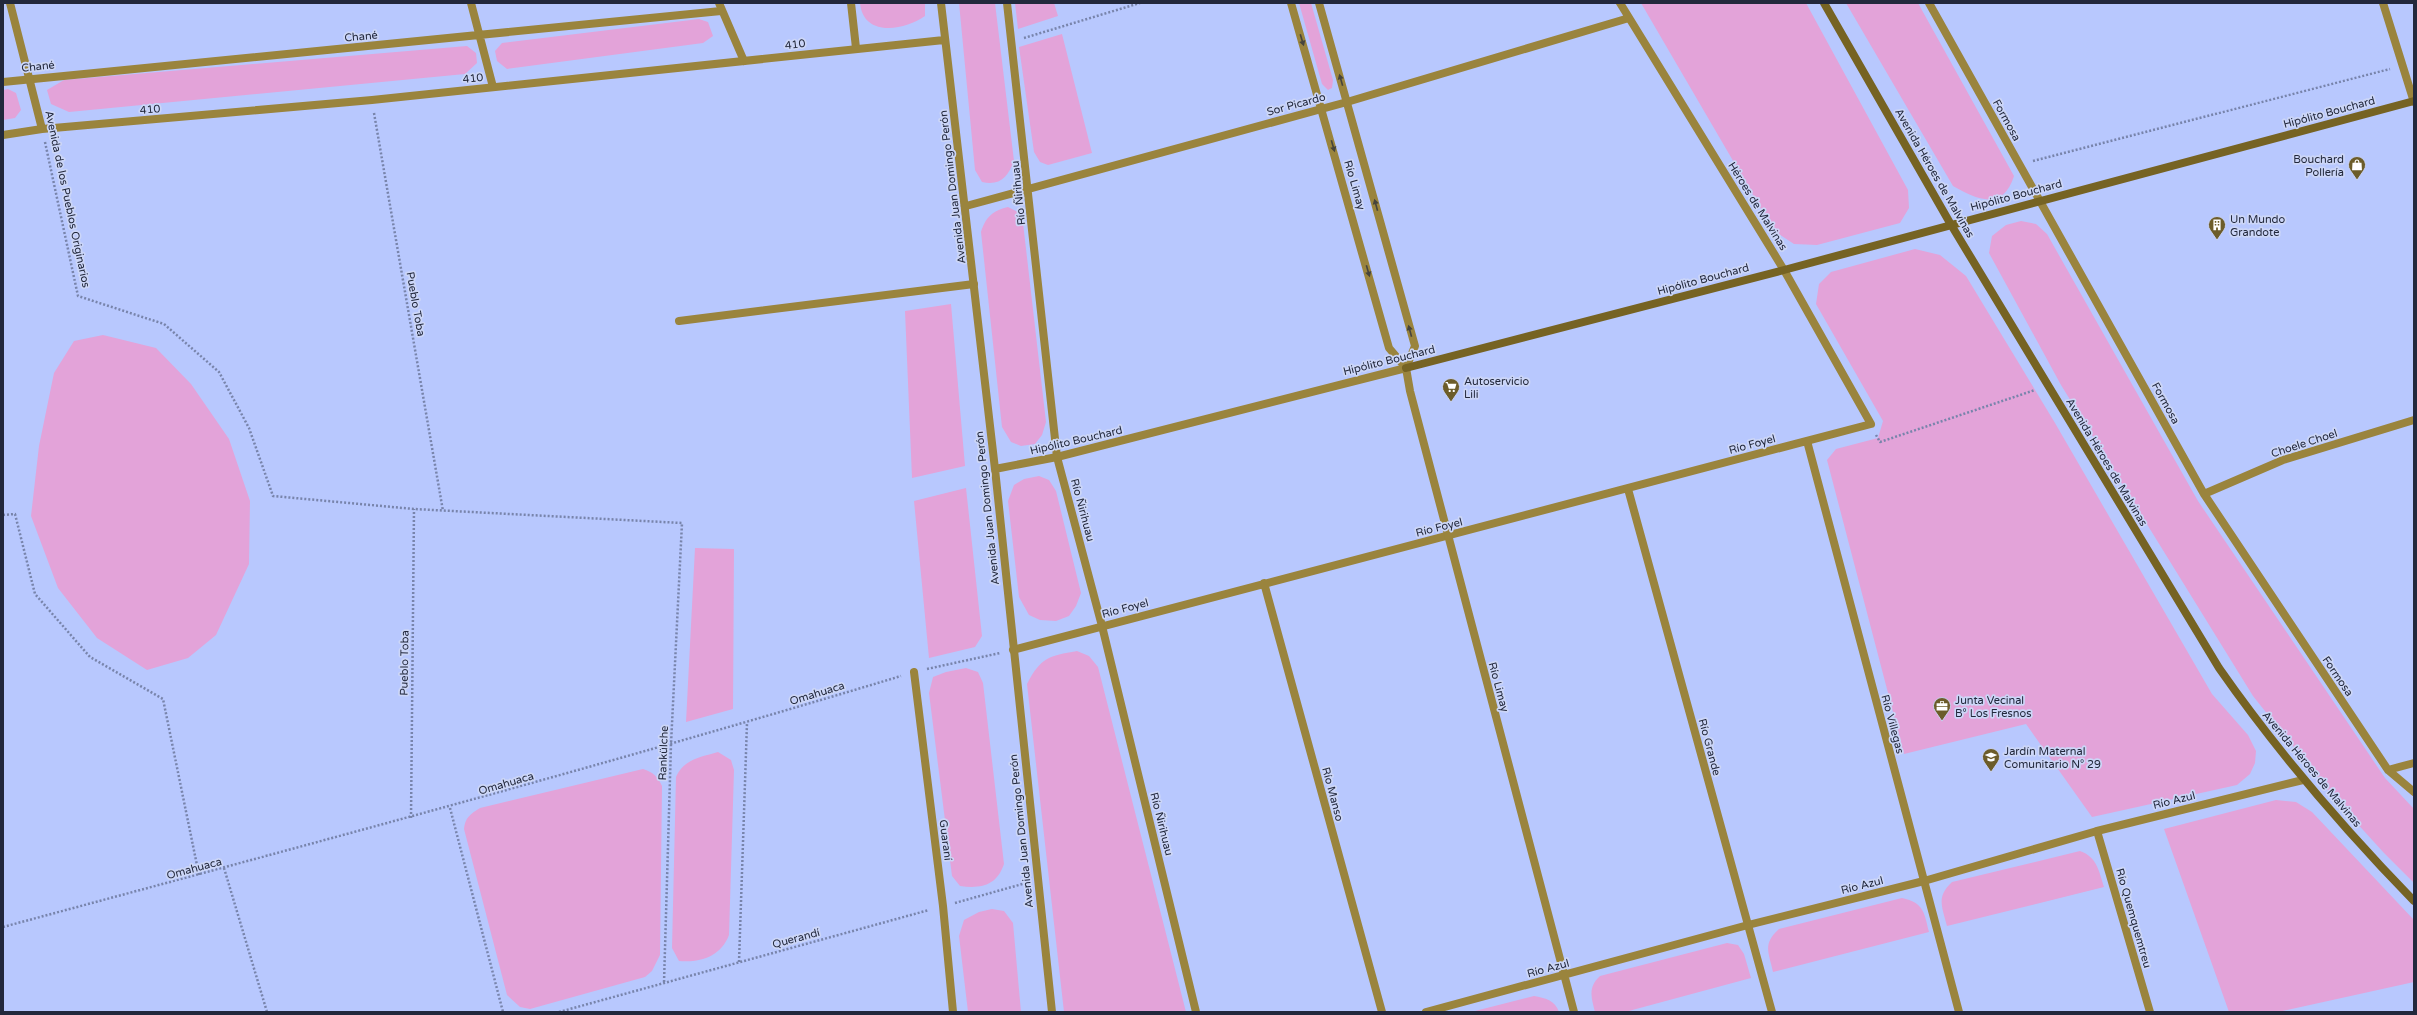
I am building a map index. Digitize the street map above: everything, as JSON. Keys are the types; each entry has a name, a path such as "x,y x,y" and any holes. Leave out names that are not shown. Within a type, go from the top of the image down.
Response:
{"main road":[{"name":"Avenida Héroes de Malvinas","path":"1824,3 1950,224 2219,668 2258,724 2303,780 2414,901"},
{"name":"Hipólito Bouchard","path":"1406,368 1784,270 1950,224 2414,101"}],"street":[{"name":"Avenida de los Pueblos Originarios","path":"10,3 42,129"},
{"path":"470,3 493,87"},
{"path":"851,3 856,48"},
{"name":"Avenida Juan Domingo Perón","path":"941,3 944,40 966,206 995,469 1012,650 1052,1012"},
{"name":"Río Ñirihuau","path":"1007,3 1029,188 1057,457 1102,626 1196,1012"},
{"name":"Río Limay","path":"1291,3 1323,108 1389,348 1406,368 1410,390 1574,1012"},
{"name":"Río Limay","path":"1319,3 1414,346 1406,368"},
{"name":"Héroes de Malvinas","path":"1620,3 1784,270 1871,424"},
{"name":"Formosa","path":"1929,3 2204,494 2388,770 2414,792"},
{"path":"2383,3 2414,101"},
{"name":"Chané","path":"3,82 28,78 479,36 720,7"},
{"path":"720,7 744,61"},
{"name":"Sor Picardo","path":"966,206 1347,102 1629,18"},
{"name":"410","path":"3,135 42,129 372,100 856,48 944,40"},
{"path":"679,321 974,284"},
{"name":"Hipólito Bouchard","path":"995,469 1057,457 1406,368"},
{"name":"Choele Choel","path":"2204,494 2283,460 2414,420"},
{"name":"Río Foyel","path":"1012,650 1871,424"},
{"name":"Río Villegas","path":"1807,441 1960,1012"},
{"name":"Río Grande","path":"1628,489 1772,1012"},
{"name":"Río Manso","path":"1264,583 1382,1012"},
{"name":"Guaraní","path":"914,672 943,906 953,1012"},
{"path":"2388,770 2414,763"},
{"name":"Río Azul","path":"1426,1012 1748,925 1924,881 2098,831 2303,780"},
{"name":"Río Quemquemtreu","path":"2098,831 2150,1012"}],"path":[{"path":"1012,41 1140,3"},
{"path":"2020,164 2403,66"},
{"name":"Pueblo Toba","path":"372,100 443,511"},
{"name":"Avenida de los Pueblos Originarios","path":"42,129 78,296 164,324 219,372 248,428 273,496 414,509"},
{"path":"1871,424 1880,442 2048,385"},
{"path":"414,509 443,511"},
{"name":"Pueblo Toba","path":"411,818 414,509"},
{"name":"Rankülche","path":"443,511 682,523 670,744 664,983"},
{"path":"3,515 15,514 35,594 90,657 163,699 199,874"},
{"name":"Omahuaca","path":"3,927 450,808 747,723 914,672 1012,650"},
{"path":"739,962 747,723"},
{"path":"450,808 503,1012"},
{"path":"224,868 267,1012"},
{"name":"Querandí","path":"559,1012 1038,880"}],"shaded area":[{"path":"860,3 925,3 925,16 906,25 886,28 876,26 868,21 863,14"},
{"path":"959,3 995,3 1014,161 1006,176 994,183 982,182 975,170"},
{"path":"1015,3 1054,3 1058,16 1018,29"},
{"path":"1299,3 1311,3 1333,80 1332,88 1328,90 1322,84"},
{"path":"1641,3 1806,3 1908,190 1909,208 1900,223 1817,245 1794,244 1774,231"},
{"path":"1846,3 1918,3 2014,176 2009,187 2003,194 1996,198 1980,198 1953,186"},
{"path":"699,19 708,22 713,36 703,43 507,69 497,61 495,51 502,43"},
{"path":"1062,34 1092,153 1048,165 1040,162 1034,152 1019,47"},
{"path":"467,46 476,53 477,63 465,74 69,112 51,104 47,90 64,80"},
{"path":"8,89 16,93 21,110 15,118 3,120 3,90"},
{"path":"1008,207 1018,212 1023,223 1046,422 1042,435 1035,444 1021,446 1011,442 1002,427 981,232 990,215 998,210"},
{"path":"2021,221 2036,224 2047,234 2198,501 2385,778 2414,809 2414,883 2384,853 2334,798 2253,696 2061,385 1989,253 1992,236 2006,225"},
{"path":"1915,249 1940,255 1966,276 2055,423 2212,694 2248,735 2256,751 2255,763 2250,774 2237,785 2092,817 2026,724 1904,754 1827,460 1836,449 1878,438 1883,421 1816,304 1819,284 1831,272"},
{"path":"951,304 965,466 912,478 905,311"},
{"path":"103,335 156,348 191,384 229,439 250,501 249,564 216,635 188,658 147,670 97,638 58,588 31,516 39,446 54,373 74,341"},
{"path":"1039,476 1049,480 1056,491 1081,593 1076,606 1069,616 1056,621 1040,620 1029,615 1019,597 1008,501 1014,485 1024,479"},
{"path":"966,488 982,636 975,647 929,658 914,501"},
{"path":"695,548 734,549 733,709 686,722"},
{"path":"1077,651 1089,656 1098,667 1186,1012 1064,1012 1027,684 1037,668 1047,659 1059,654"},
{"path":"966,668 978,672 983,683 1004,864 1001,871 993,881 982,886 975,887 960,886 952,876 929,693 933,677 946,672"},
{"path":"718,752 731,760 734,770 729,935 721,948 709,957 695,961 679,961 672,948 676,777 679,771 688,762 699,757"},
{"path":"643,769 655,775 662,786 660,955 652,971 645,977 530,1009 520,1007 507,995 464,829 467,819 471,814 480,808"},
{"path":"2276,800 2296,802 2312,812 2414,920 2414,982 2278,1012 2229,1012 2164,829"},
{"path":"2080,851 2094,861 2099,870 2104,887 1947,926 1942,907 1942,897 1947,887 1952,882"},
{"path":"1902,898 1915,903 1922,909 1929,932 1773,972 1768,949 1770,939 1779,929"},
{"path":"992,909 1004,911 1013,923 1021,1012 968,1012 959,936 964,920 979,912"},
{"path":"1727,943 1738,945 1744,954 1751,978 1625,1012 1595,1012 1592,1002 1592,988 1600,976"},
{"path":"1534,996 1552,1002 1559,1012 1471,1012"}],"place":[{"name":"Bouchard Pollería","path":"2357,180"},
{"name":"Un Mundo Grandote","path":"2217,240"},
{"name":"Autoservicio Lili","path":"1451,402"},
{"name":"Junta Vecinal B° Los Fresnos","path":"1942,721"},
{"name":"Jardín Maternal Comunitario N° 29","path":"1991,772"}]}
